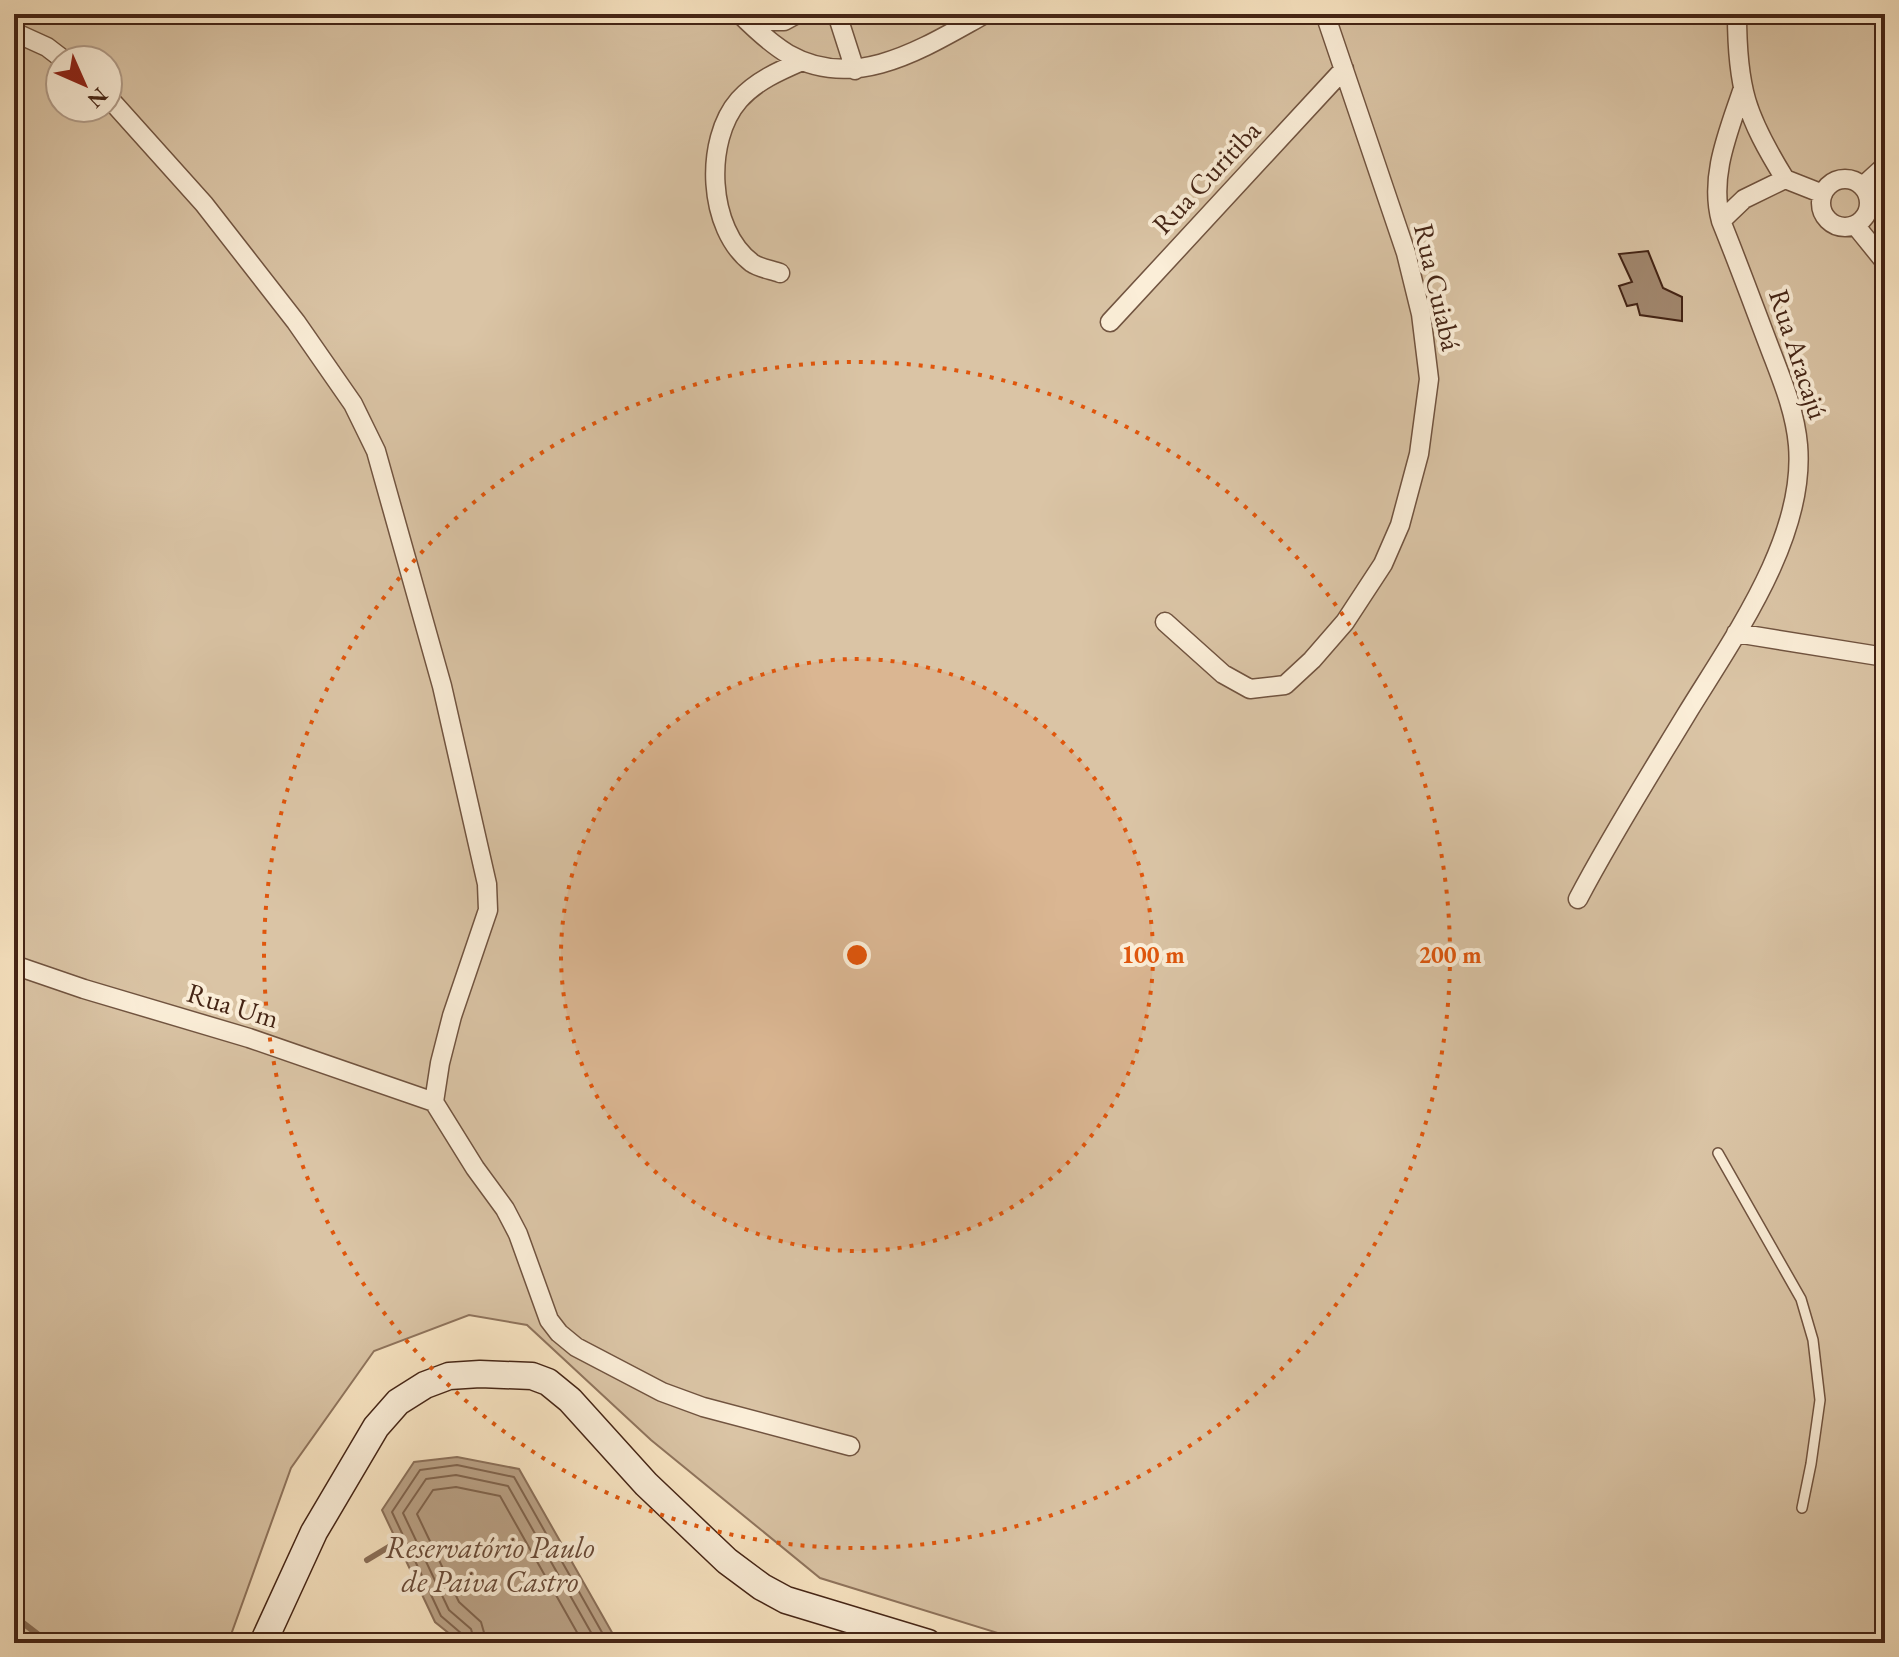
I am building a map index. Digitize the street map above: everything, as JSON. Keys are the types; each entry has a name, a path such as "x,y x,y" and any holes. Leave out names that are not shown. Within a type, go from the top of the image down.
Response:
{"main road":[{"path":"263,1643 314,1532 376,1427 398,1402 425,1385 449,1376 480,1374 532,1376 548,1382 570,1400 657,1495 727,1561 762,1587 786,1600 928,1643"}],"street":[{"path":"743,17 784,21 797,14"},
{"path":"837,14 855,70"},
{"path":"743,17 785,52 802,61 821,67 855,70 904,57 985,14"},
{"name":"Rua Cuiabá","path":"1165,622 1223,674 1250,689 1285,685 1345,622 1383,564 1400,525 1419,454 1429,379 1427,347 1406,253 1325,14"},
{"path":"1737,14 1737,57 1742,91 1753,124 1785,179 1823,194"},
{"path":"14,32 44,46"},
{"path":"780,273 752,263 731,239 717,207 716,168 721,135 728,115 740,99 762,80 802,61"},
{"name":"Rua Curitiba","path":"1110,322 1344,69"},
{"name":"Rua Aracajú","path":"1578,899 1736,633 1785,537 1795,501 1796,424 1717,208 1721,150 1742,91"},
{"path":"124,115 204,204 296,322 353,404 376,451 442,686 487,884 488,910 452,1016 434,1102 512,1222 549,1320 576,1347 662,1392 850,1446"},
{"path":"1863,186 1885,166"},
{"path":"1721,221 1744,199 1785,179"},
{"path":"1841,179 1856,181 1863,186 1870,200 1861,221 1847,227 1831,223 1822,210 1823,194 1833,182 1841,179"},
{"path":"1855,225 1885,262"},
{"path":"1736,633 1885,657"},
{"name":"Rua Um","path":"14,965 335,1067 434,1102"}],"lane":[{"path":"1718,1153 1801,1299 1813,1340 1820,1400 1802,1508"}],"shaded area":[{"path":"14,14 1885,14 1885,1643 1030,1643 820,1578 651,1440 527,1325 469,1315 374,1351 291,1468 228,1643 14,1643"}],"water":[{"name":"Reservatório Paulo de Paiva Castro","path":"457,1457 519,1469 618,1643 461,1643 435,1622 382,1510 414,1462"}],"building":[{"path":"1648,251 1663,288 1682,297 1682,321 1640,315 1637,304 1627,306 1619,286 1632,282 1619,254"}],"waterway":[{"path":"367,1560 397,1542 402,1543"},
{"path":"14,1616 49,1643"}]}
